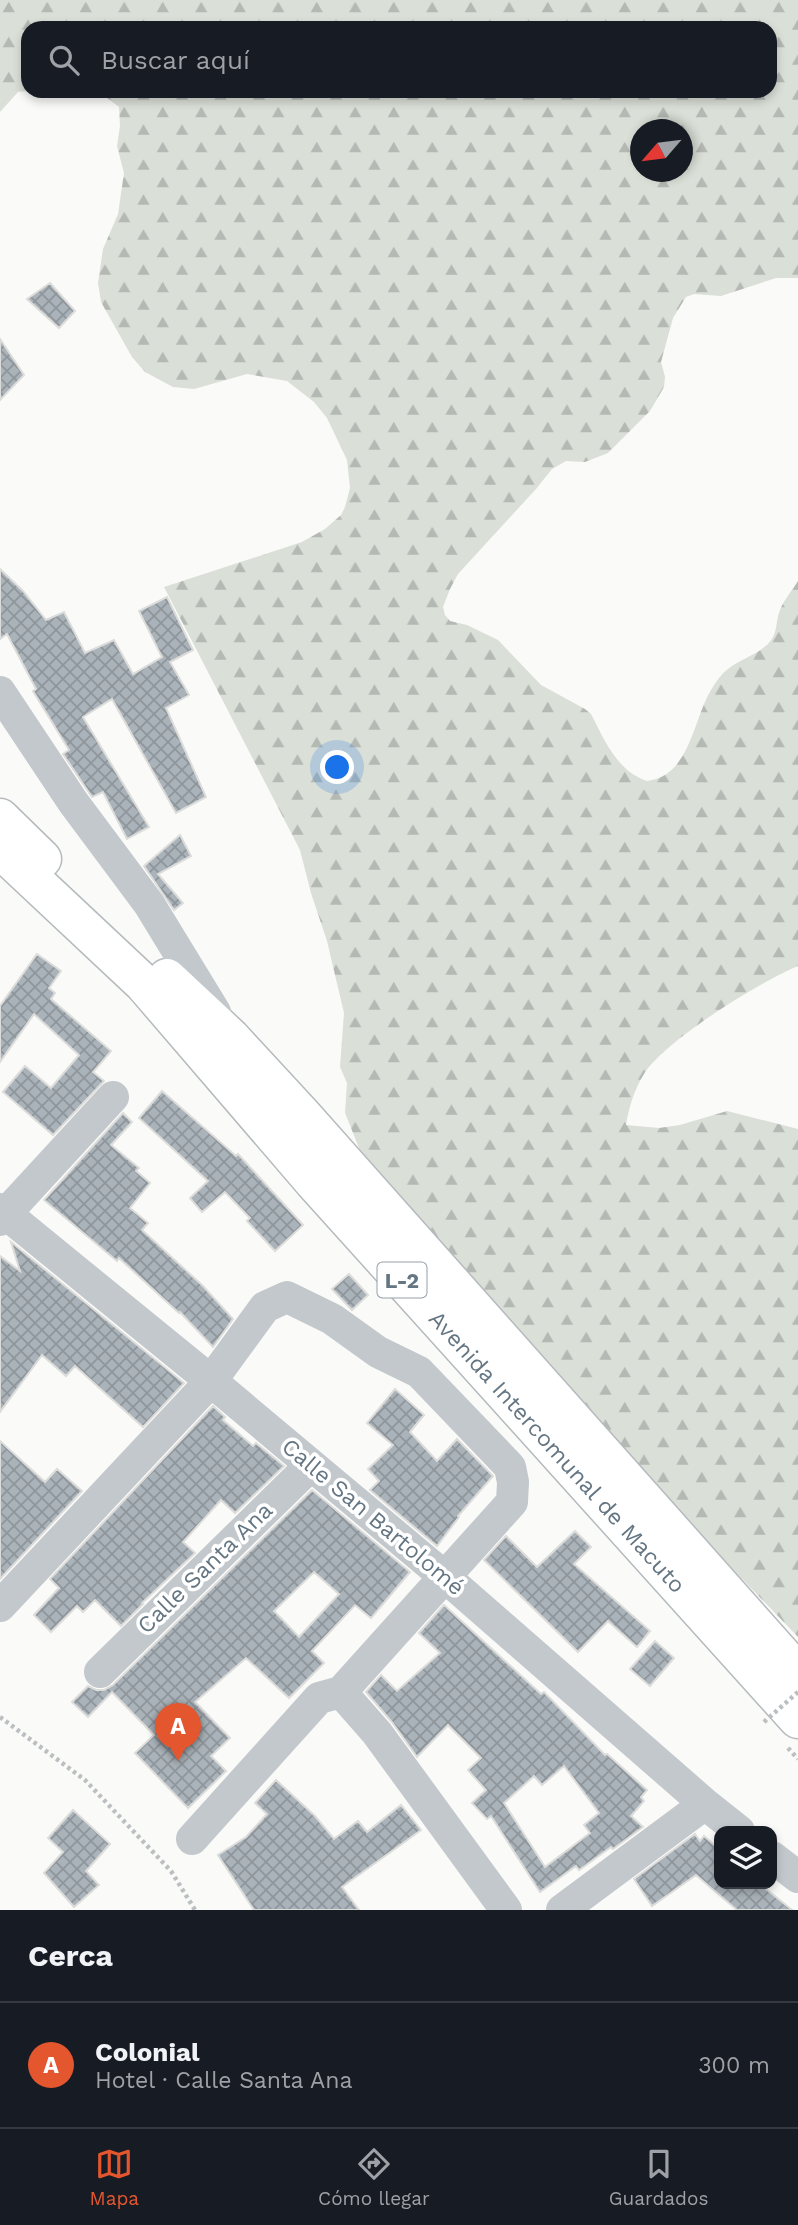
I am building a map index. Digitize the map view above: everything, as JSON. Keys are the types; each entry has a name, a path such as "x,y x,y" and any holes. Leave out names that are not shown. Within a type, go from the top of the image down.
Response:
{"main road":[{"name":"Avenida Intercomunal de Macuto","path":"0,818 230,1037 798,1673"},
{"name":"Avenida Intercomunal de Macuto","path":"0,849 144,984 314,1182 457,1342 781,1720"}],"street":[{"path":"0,692 73,802 149,904 230,1037"},
{"path":"2,1214 113,1097"},
{"name":"Calle San Bartolomé","path":"2,1214 211,1381 445,1577 733,1826"},
{"path":"0,1606 211,1381 265,1307 287,1297 332,1319 378,1352 419,1372 510,1468 513,1482 512,1502 341,1692 320,1698 192,1839"},
{"path":"419,1372 457,1342"},
{"name":"Calle Santa Ana","path":"100,1672 311,1465"},
{"path":"341,1692 377,1733 506,1910"},
{"path":"562,1910 705,1804"},
{"path":"777,1861 798,1877"}],"path":[{"path":"781,1720 798,1692"},
{"path":"0,1717 85,1780 171,1871 195,1910"}],"green space":[{"path":"0,0 798,0 798,278 776,278 721,296 694,294 686,297 673,318 661,362 665,377 664,387 650,411 608,453 585,462 566,461 552,469 458,574 443,607 450,621 467,625 498,640 541,685 591,714 620,763 647,781 661,777 673,769 681,758 711,690 725,671 763,648 772,639 780,609 798,581 798,966 715,1013 671,1045 655,1060 637,1086 626,1125 659,1128 680,1125 727,1111 798,1129 798,1637 448,1273 381,1190 359,1148 345,1113 347,1083 340,1067 344,1013 327,941 300,850 164,587 302,542 325,529 341,515 345,507 350,488 347,460 327,418 314,402 287,381 247,374 194,389 173,387 145,372 132,357 101,302 98,283 103,249 118,214 124,173 117,146 119,107 107,98 777,98 777,21 21,21 21,92 0,112"}],"building":[{"path":"50,283 75,311 59,328 27,299"},
{"path":"0,339 24,375 0,400"},
{"path":"0,569 23,591 46,620 64,612 85,653 114,640 133,674 162,657 139,611 167,597 193,650 170,662 189,695 166,708 206,797 176,813 112,699 83,717 149,827 127,839 103,792 92,797 63,754 69,750 33,691 36,689 7,634 0,639"},
{"path":"180,835 191,856 158,874 183,903 174,910 144,866"},
{"path":"37,954 61,971 49,988 55,993 51,999 111,1051 93,1072 104,1081 53,1135 3,1092 25,1066 51,1088 79,1055 34,1014 0,1062 0,1006"},
{"path":"162,1091 236,1156 238,1154 303,1225 275,1251 247,1221 250,1218 225,1192 202,1212 190,1198 208,1181 139,1118"},
{"path":"123,1113 132,1122 111,1145 139,1168 136,1171 150,1183 130,1208 148,1223 142,1230 203,1286 233,1319 213,1347 180,1312 119,1258 117,1261 44,1200"},
{"path":"11,1242 184,1383 143,1427 75,1366 66,1376 42,1355 0,1412 0,1256 20,1271"},
{"path":"349,1274 368,1295 352,1310 332,1289"},
{"path":"395,1389 424,1415 410,1432 437,1461 457,1439 493,1476 458,1516 437,1546 370,1490 379,1481 368,1469 393,1445 367,1423"},
{"path":"213,1406 225,1417 223,1420 253,1446 256,1443 284,1466 235,1513 221,1500 183,1542 195,1553 121,1626 95,1600 83,1612 77,1606 51,1632 34,1615 59,1588 50,1579"},
{"path":"0,1441 45,1482 57,1469 82,1491 0,1579"},
{"path":"312,1490 410,1572 371,1618 355,1605 312,1651 324,1663 289,1698 246,1658 195,1702 230,1738 211,1756 226,1771 188,1808 135,1753 154,1735 112,1692 88,1717 72,1702 88,1686 104,1690 113,1685","holes":["314,1572 339,1594 299,1637 274,1611"]},
{"path":"575,1531 591,1547 574,1564 650,1631 637,1647 608,1621 578,1652 484,1560 506,1536 537,1567"},
{"path":"444,1605 541,1694 544,1692 605,1755 647,1790 641,1797 644,1801 631,1816 643,1827 579,1870 576,1866 540,1892 491,1816 487,1819 472,1803 486,1790 468,1770 481,1758 448,1725 417,1757 366,1692 381,1675 397,1691 440,1653 419,1633","holes":["564,1766 599,1813 584,1825 590,1833 545,1867 504,1803 534,1776 542,1785"]},
{"path":"655,1641 674,1658 650,1686 630,1669"},
{"path":"276,1780 315,1816 334,1839 358,1821 367,1832 401,1805 421,1830 342,1887 359,1910 254,1910 218,1855 246,1837 267,1814 255,1803"},
{"path":"73,1810 110,1844 86,1871 99,1885 74,1907 44,1873 63,1852 48,1838"},
{"path":"695,1834 700,1841 704,1836 714,1845 714,1889 766,1889 792,1910 737,1910 696,1875 652,1906 634,1879"}],"place":[{"name":"Colonial","path":"178,1761"}]}
